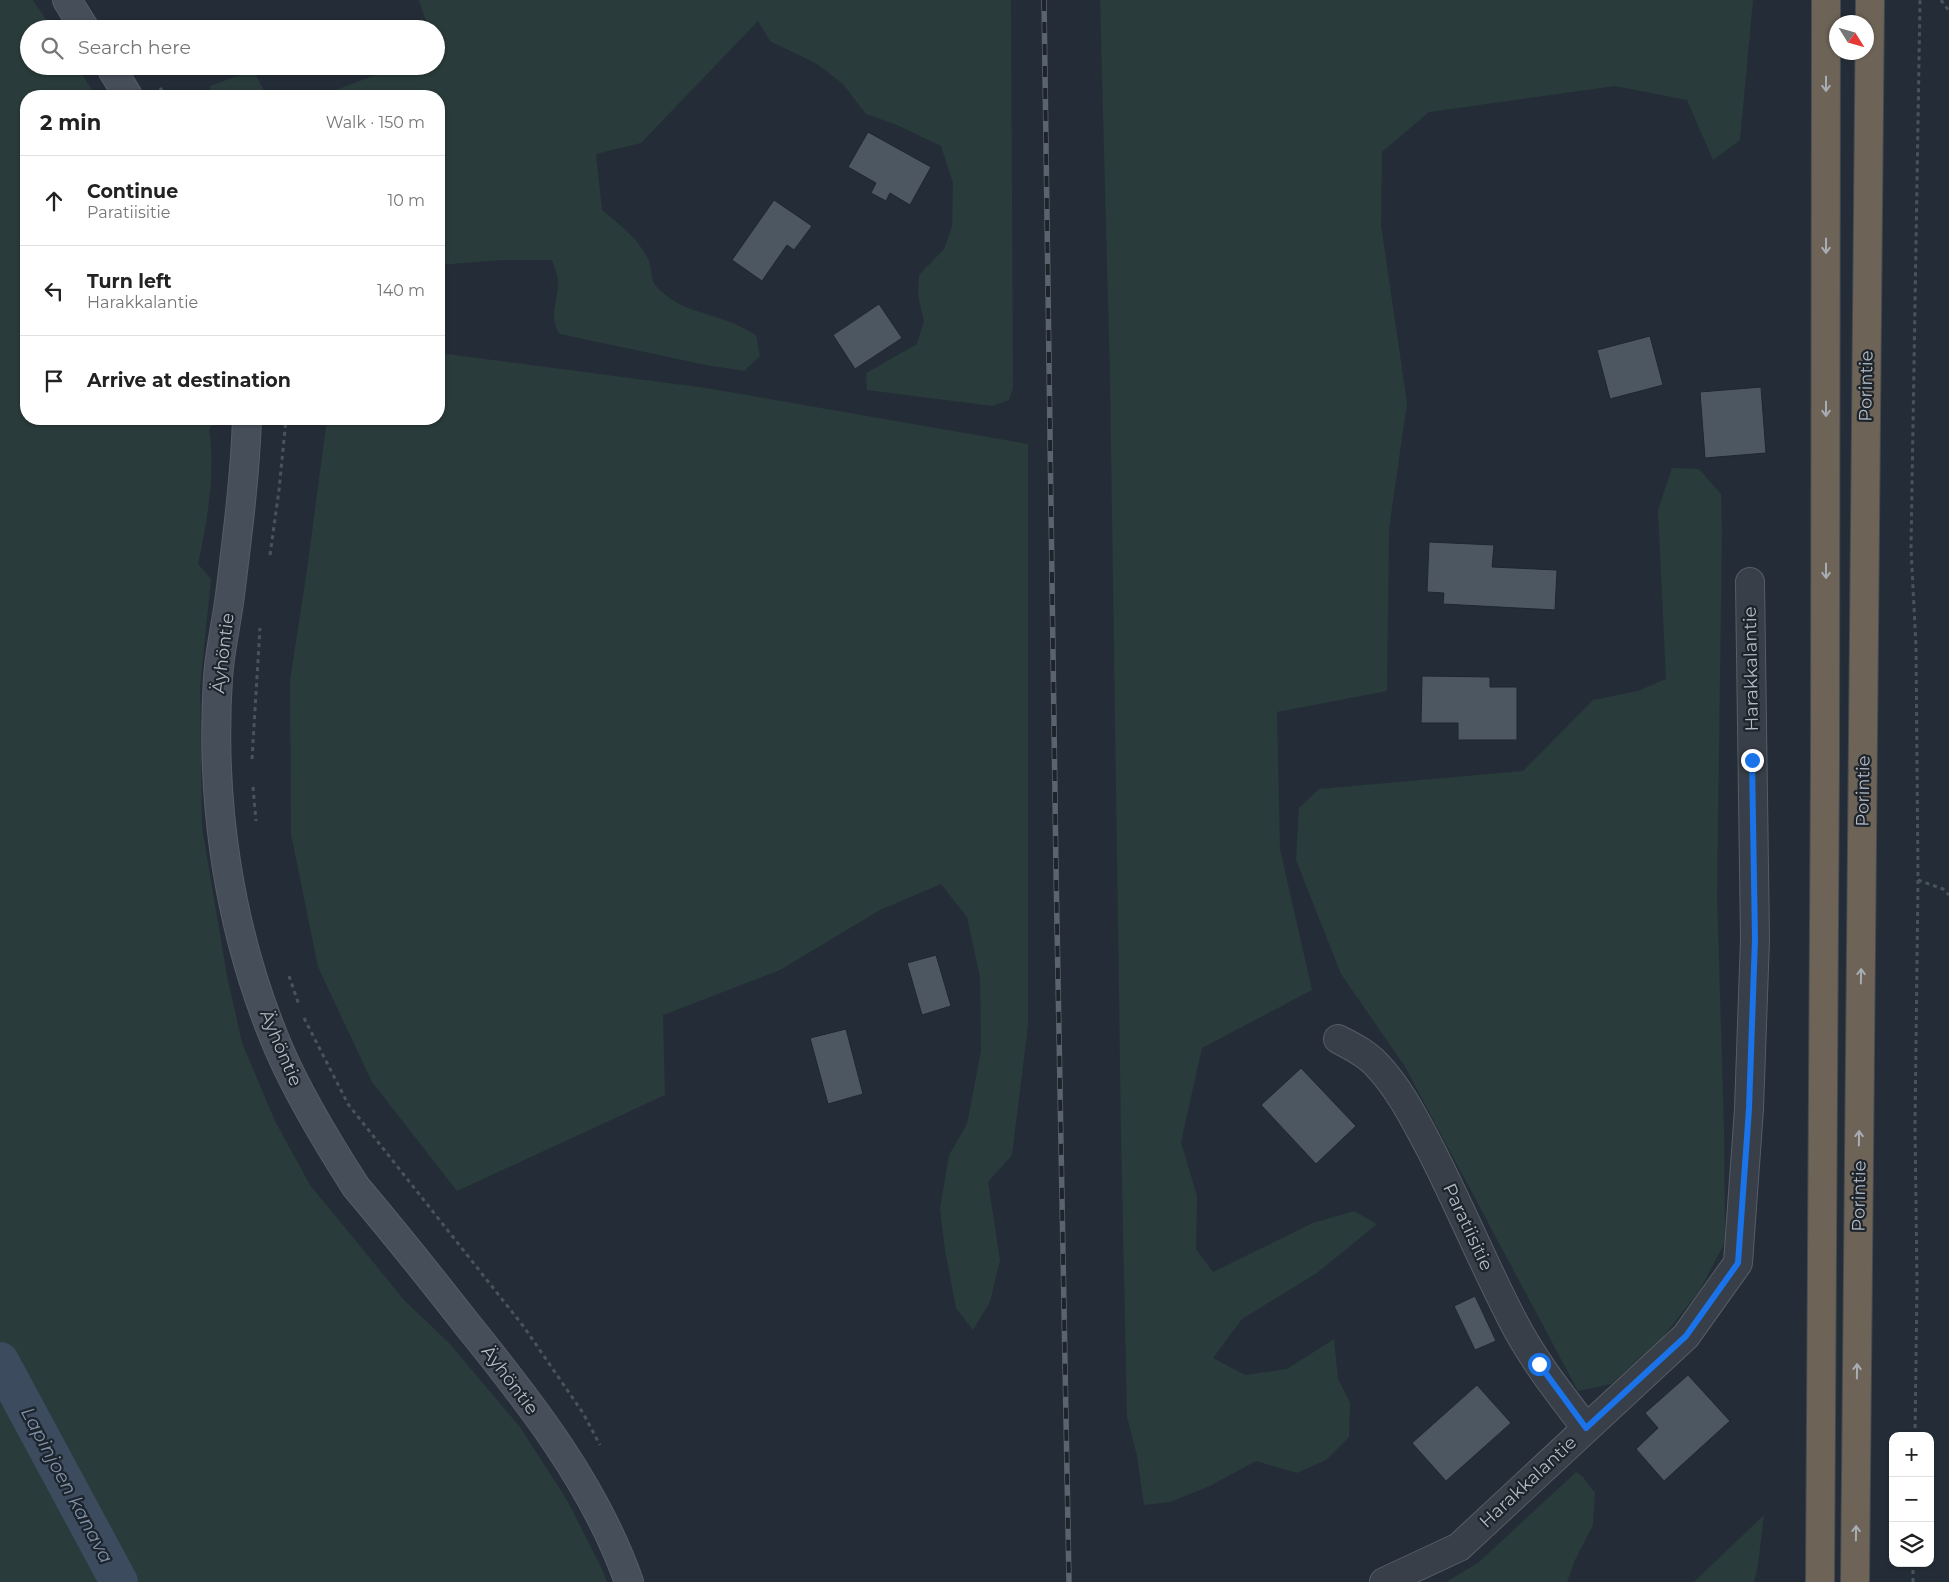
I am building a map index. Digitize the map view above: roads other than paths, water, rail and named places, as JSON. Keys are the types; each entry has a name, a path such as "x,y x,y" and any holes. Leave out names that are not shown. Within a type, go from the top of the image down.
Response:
{"highway":[{"name":"Porintie","path":"1820,1582 1825,771 1826,0"},
{"name":"Porintie","path":"1856,1582 1870,0"}],"main road":[{"path":"67,0 80,20"},
{"path":"115,75 124,90"},
{"name":"Äyhöntie","path":"247,425 246,452 231,587 218,677 216,761 224,852 238,926 258,995 278,1048 301,1095 333,1152 356,1187 519,1388 588,1494 621,1559 629,1582"}],"street":[{"name":"Harakkalantie","path":"1384,1582 1459,1547 1686,1336 1738,1263 1749,1109 1755,939 1750,582"},
{"name":"Paratiisitie","path":"1338,1039 1358,1050 1375,1063 1394,1084 1452,1192 1514,1323 1548,1379 1586,1428"}],"waterway":[{"name":"Lapinjoen kanava","path":"0,1361 119,1582"}],"railway":[{"path":"1044,0 1056,869 1069,1582"}]}
